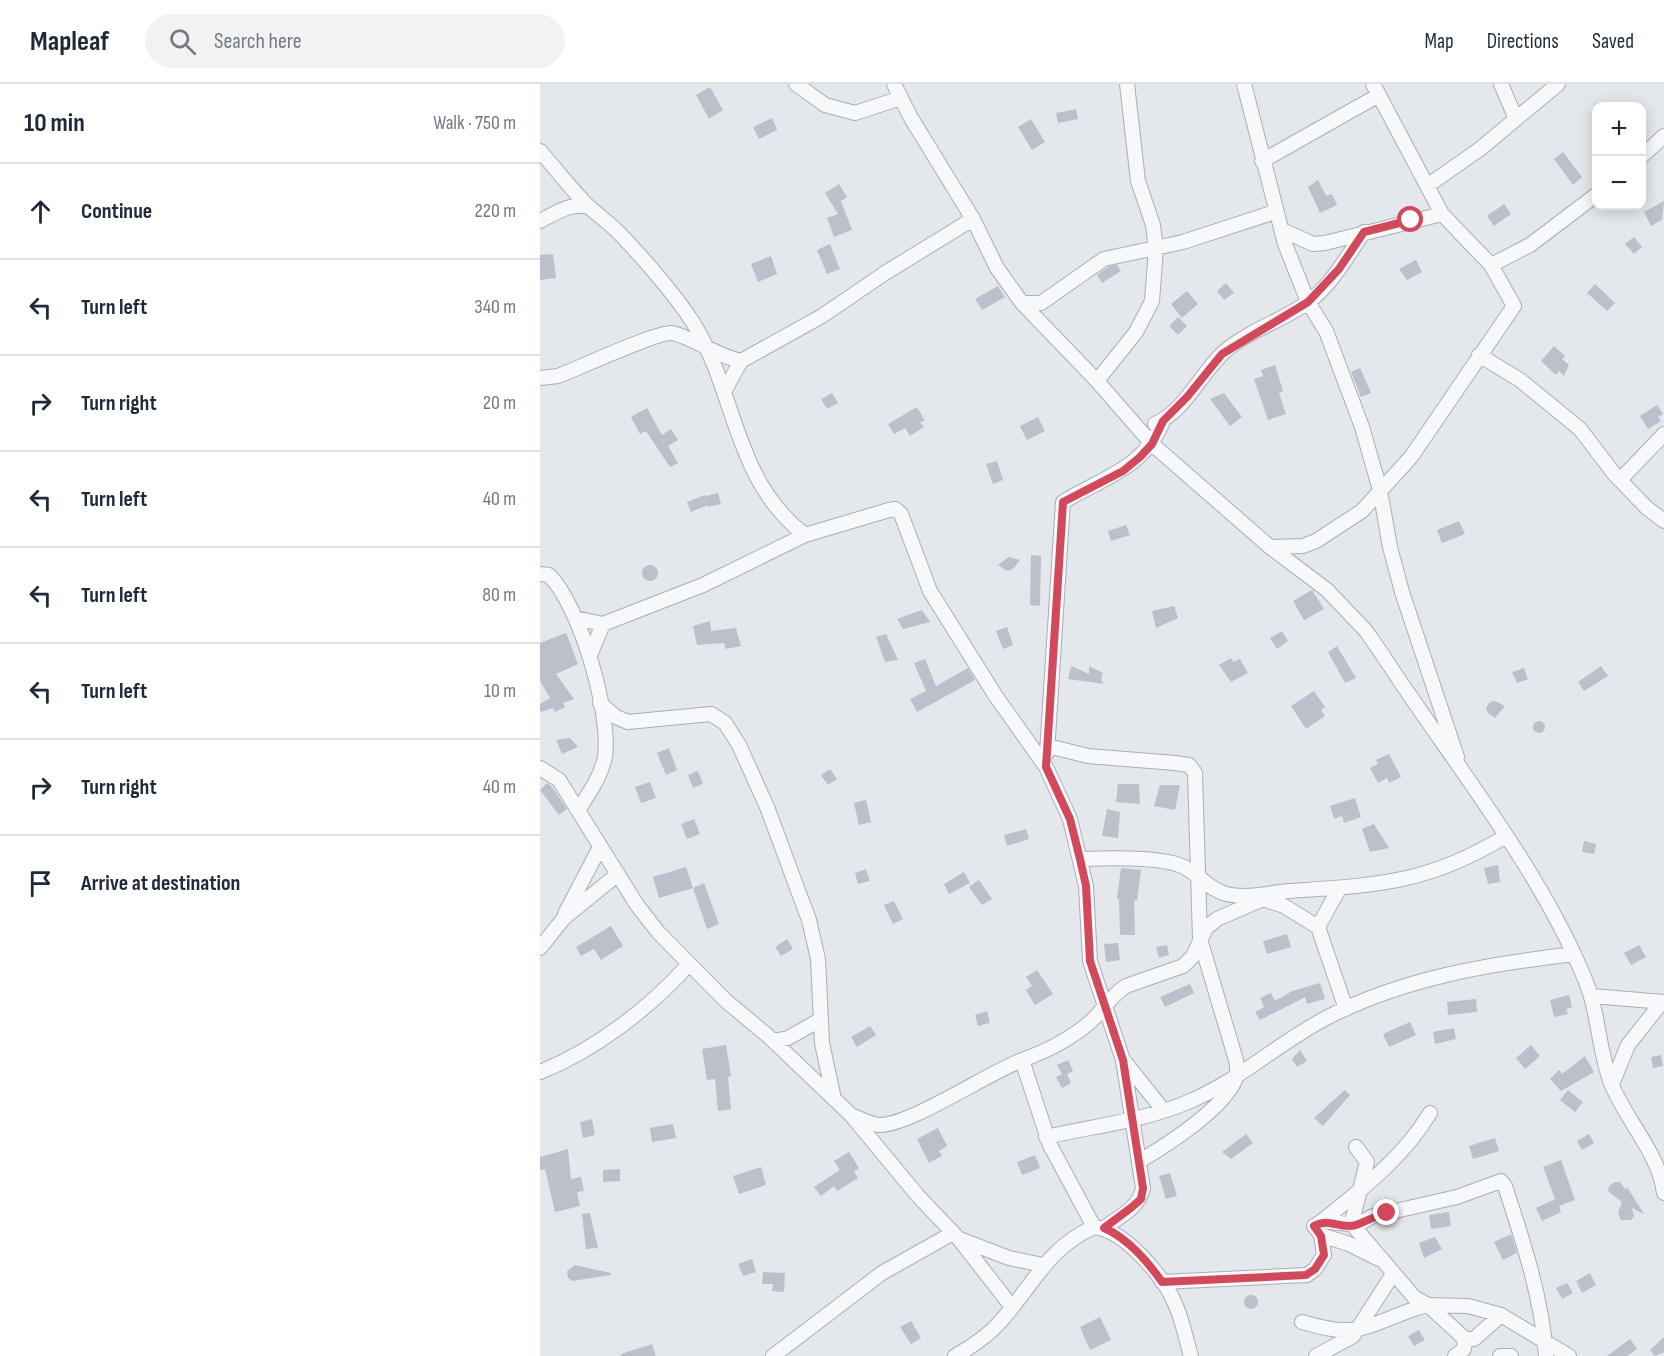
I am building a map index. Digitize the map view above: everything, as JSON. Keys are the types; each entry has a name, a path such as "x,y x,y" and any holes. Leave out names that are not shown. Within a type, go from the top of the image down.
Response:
{"street":[{"path":"796,84 825,105 855,113 901,98"},
{"path":"894,84 973,219 998,268 1022,303 1097,381 1152,444 1270,547 1327,590 1365,631 1506,836 1574,954 1592,996 1612,1084 1660,1171 1664,1193"},
{"path":"1097,381 1148,313 1152,301 1156,249 1154,225 1138,181 1127,84"},
{"path":"1244,84 1275,212 1292,265 1308,302 1326,330 1365,438 1380,490 1390,547 1402,592 1461,771"},
{"path":"1501,84 1516,119"},
{"path":"1427,186 1480,149 1558,84"},
{"path":"1262,161 1376,90 1442,214 1491,265 1514,306 1411,457 1362,511 1316,541 1303,546 1270,547"},
{"path":"1646,152 1664,136"},
{"path":"540,151 589,207 622,235 691,320 725,390 740,443 755,475 780,510 805,535"},
{"path":"1491,265 1530,245 1592,198"},
{"path":"540,222 570,206 580,204 589,207"},
{"path":"1022,303 1041,303 1104,259 1156,249 1275,212"},
{"path":"1282,230 1313,244 1442,214"},
{"path":"725,390 741,361 822,316 885,273 973,219"},
{"path":"1046,767 1063,502 1123,471 1152,444 1163,421 1229,349 1308,302 1339,269 1364,232"},
{"path":"540,378 558,376 664,333 685,338 707,350 741,361"},
{"path":"1479,355 1520,380 1580,429 1620,480 1664,521"},
{"path":"1138,429 1163,421"},
{"path":"1620,480 1664,434"},
{"path":"575,618 603,624 703,585 805,535 896,509 901,514 930,591 995,695 1046,767 1070,819 1080,859 1086,886 1090,961 1123,1060 1143,1188 1141,1199 1099,1228 1068,1240 1043,1266 987,1336 955,1356"},
{"path":"540,574 549,576 558,584 590,655 607,740 603,766 579,809"},
{"path":"590,655 603,624"},
{"path":"600,703 616,717 628,722 711,714 718,716 732,732 767,807 809,920 818,959 820,1020 825,1058 835,1101"},
{"path":"607,740 628,722"},
{"path":"1048,746 1088,756 1175,763 1194,769 1197,792 1200,939 1236,1060 1237,1077 1225,1096 1203,1116 1140,1161"},
{"path":"540,768 559,780 579,809 600,847 658,932 726,1001 773,1041 851,1115 918,1196 956,1236 1012,1306"},
{"path":"851,1115 872,1123 887,1124 908,1117 1022,1060 1047,1051 1088,1024 1118,990 1183,966 1193,956 1206,928 1217,919 1256,897 1386,884 1429,874 1506,836"},
{"path":"540,948 564,918 600,847"},
{"path":"1080,859 1107,858 1173,863 1197,875 1220,892 1256,897 1284,906 1318,927 1346,1009"},
{"path":"564,918 618,874"},
{"path":"1318,927 1339,889"},
{"path":"1046,1137 1186,1103 1237,1077 1274,1050 1328,1017 1371,997 1415,981 1574,954"},
{"path":"540,1072 593,1043 644,1008 688,964"},
{"path":"1592,996 1663,1002"},
{"path":"1612,1084 1628,1045 1663,1002"},
{"path":"773,1041 788,1038 820,1020"},
{"path":"1022,1060 1046,1137 1099,1228 1113,1232 1139,1255 1162,1282 1177,1308 1191,1356"},
{"path":"1123,1060 1163,1110"},
{"path":"1162,1282 1306,1275 1315,1269 1324,1255 1321,1236 1314,1226 1384,1170 1418,1133 1430,1113"},
{"path":"1356,1147 1366,1162 1362,1189 1353,1218 1359,1236 1414,1297 1428,1305 1465,1339 1474,1339 1502,1315"},
{"path":"1323,1221 1357,1225 1373,1216 1457,1197 1501,1181 1505,1186 1521,1234 1545,1340 1546,1356"},
{"path":"773,1356 882,1273 956,1236 1009,1258 1043,1266"},
{"path":"1321,1236 1349,1244 1379,1259"},
{"path":"1316,1356 1353,1336 1355,1329 1393,1274"},
{"path":"1302,1322 1330,1329 1355,1329 1405,1310 1428,1305 1468,1306 1502,1315 1569,1356"},
{"path":"1455,1356 1464,1348 1465,1339"},
{"path":"1500,1356 1511,1356"}],"building":[{"path":"710,87 723,110 709,119 696,95"},
{"path":"1076,109 1078,119 1058,123 1056,113"},
{"path":"772,118 777,130 759,139 753,127"},
{"path":"1031,119 1045,142 1032,150 1018,127"},
{"path":"1563,152 1582,177 1573,185 1554,159"},
{"path":"1318,180 1326,196 1332,194 1337,205 1320,213 1308,187"},
{"path":"839,184 847,197 841,201 852,230 834,237 827,218 838,214 825,193"},
{"path":"1664,201 1662,220 1651,226 1644,212"},
{"path":"1504,204 1511,214 1494,226 1487,216"},
{"path":"1634,237 1642,247 1634,254 1625,244"},
{"path":"830,244 840,269 827,274 817,250"},
{"path":"553,254 556,278 540,280 540,255"},
{"path":"771,256 777,274 758,282 751,264"},
{"path":"1416,260 1422,272 1407,280 1399,269"},
{"path":"1117,265 1121,271 1102,283 1097,275 1108,267"},
{"path":"1226,283 1234,293 1224,300 1217,291"},
{"path":"1595,284 1615,303 1607,311 1587,293"},
{"path":"998,286 1005,297 982,310 975,299"},
{"path":"1187,291 1198,304 1182,318 1171,304"},
{"path":"1178,317 1187,326 1178,335 1169,326"},
{"path":"1554,346 1565,356 1562,359 1569,365 1564,376 1559,371 1556,375 1541,361"},
{"path":"1275,365 1283,391 1279,393 1286,414 1268,420 1254,379 1263,376 1261,370"},
{"path":"1360,368 1371,393 1361,397 1351,372"},
{"path":"832,393 838,403 827,409 821,399"},
{"path":"1224,393 1242,417 1230,426 1210,399"},
{"path":"1657,405 1663,414 1658,417 1661,421 1648,429 1640,416"},
{"path":"917,407 925,421 920,422 924,427 910,436 905,428 894,434 888,424"},
{"path":"647,408 662,435 671,429 678,440 668,446 678,463 670,467 646,431 640,434 631,417"},
{"path":"1038,417 1045,431 1027,440 1020,426"},
{"path":"997,461 1003,480 993,484 986,464"},
{"path":"718,493 721,504 708,507 706,496"},
{"path":"705,495 708,505 691,512 687,502"},
{"path":"1459,521 1465,534 1442,543 1437,530"},
{"path":"1126,525 1130,535 1111,541 1108,531"},
{"path":"1031,555 1041,556 1040,606 1030,605"},
{"path":"1009,557 1020,560 1013,569 1007,571 998,565"},
{"path":"650,565 656,567 658,573 656,579 650,581 644,579 642,573 644,567"},
{"path":"1312,590 1324,609 1304,620 1293,601"},
{"path":"1174,606 1178,618 1156,628 1152,611"},
{"path":"922,610 930,622 903,629 897,619"},
{"path":"710,621 711,631 736,628 741,646 726,649 724,643 697,645 693,626"},
{"path":"1007,627 1013,645 1003,649 996,631"},
{"path":"1282,631 1288,641 1277,649 1270,638"},
{"path":"566,633 578,664 556,674 574,699 563,703 565,707 555,712 553,708 540,712 540,704 550,698 540,681 540,643"},
{"path":"886,634 898,660 885,662 876,637"},
{"path":"1337,646 1356,678 1345,683 1328,652"},
{"path":"1231,658 1233,662 1240,659 1248,673 1231,682 1219,665"},
{"path":"925,659 936,686 968,668 975,680 917,712 910,699 926,691 914,663"},
{"path":"1071,666 1089,674 1089,666 1103,673 1101,680 1104,684 1068,679"},
{"path":"1601,666 1608,676 1584,691 1578,682"},
{"path":"1524,668 1528,679 1517,683 1512,672"},
{"path":"1314,691 1325,707 1321,710 1325,716 1306,729 1291,706"},
{"path":"1495,701 1505,706 1495,718 1488,713 1486,708 1490,702"},
{"path":"1541,721 1545,727 1541,733 1537,733 1533,725"},
{"path":"570,738 578,747 562,754 556,740"},
{"path":"669,748 677,770 666,775 657,753"},
{"path":"1389,754 1401,777 1389,783 1387,778 1378,783 1370,768 1378,764 1376,760"},
{"path":"830,769 837,779 828,785 821,775"},
{"path":"698,771 703,784 693,788 688,775"},
{"path":"650,782 656,798 641,803 635,787"},
{"path":"547,783 567,809 559,815 540,790"},
{"path":"1118,784 1139,784 1140,804 1116,802"},
{"path":"1160,785 1180,785 1175,810 1154,806"},
{"path":"1355,798 1361,817 1344,823 1342,816 1334,819 1330,806"},
{"path":"866,800 871,822 859,825 854,803"},
{"path":"1107,809 1120,812 1118,838 1102,836"},
{"path":"694,819 700,834 687,839 681,824"},
{"path":"1374,824 1389,848 1370,852 1362,829"},
{"path":"1026,829 1029,839 1007,846 1004,835"},
{"path":"1584,841 1596,844 1594,854 1582,852"},
{"path":"1498,865 1500,882 1488,884 1484,868"},
{"path":"686,867 693,888 659,898 653,877"},
{"path":"1121,868 1141,870 1137,901 1134,900 1135,935 1120,935 1119,899 1117,898"},
{"path":"866,869 870,881 858,884 855,873"},
{"path":"964,872 970,883 949,894 944,884"},
{"path":"979,880 992,899 982,905 969,887"},
{"path":"704,883 719,924 707,929 693,888"},
{"path":"894,901 903,919 893,924 884,905"},
{"path":"611,926 623,946 601,960 594,949 581,956 576,947"},
{"path":"1287,934 1291,947 1267,954 1263,941"},
{"path":"787,939 793,949 781,956 775,947"},
{"path":"1118,943 1120,960 1106,962 1104,944"},
{"path":"1167,945 1169,955 1159,958 1156,947"},
{"path":"1639,945 1646,957 1631,965 1624,953"},
{"path":"1037,970 1053,994 1035,1005 1026,990 1032,986 1026,977"},
{"path":"1320,983 1325,999 1307,1004 1305,997 1260,1020 1255,1012 1264,1007 1260,998 1271,993 1275,1001 1292,991"},
{"path":"1190,984 1194,993 1165,1007 1160,997"},
{"path":"1569,995 1572,1007 1566,1009 1568,1014 1554,1017 1550,1000"},
{"path":"1476,999 1477,1012 1448,1015 1447,1002"},
{"path":"987,1011 990,1023 978,1026 975,1015"},
{"path":"1410,1022 1416,1035 1389,1047 1383,1034"},
{"path":"870,1026 876,1035 857,1047 851,1037"},
{"path":"1454,1028 1456,1039 1435,1044 1433,1032"},
{"path":"726,1045 731,1076 728,1077 731,1109 718,1111 715,1079 707,1080 702,1049"},
{"path":"1531,1045 1540,1056 1525,1069 1516,1058"},
{"path":"1300,1050 1307,1061 1297,1067 1292,1059"},
{"path":"1661,1055 1663,1066 1653,1068 1651,1057"},
{"path":"1585,1056 1594,1072 1561,1091 1550,1079 1559,1070 1562,1074"},
{"path":"1068,1060 1073,1071 1067,1074 1071,1083 1062,1088 1056,1077 1062,1074 1057,1065"},
{"path":"1345,1090 1350,1095 1323,1126 1314,1118"},
{"path":"1568,1090 1583,1102 1575,1112 1560,1100"},
{"path":"592,1119 595,1135 583,1138 580,1122"},
{"path":"673,1124 676,1138 652,1142 650,1128"},
{"path":"938,1128 947,1146 939,1151 942,1156 929,1163 917,1139"},
{"path":"1246,1134 1253,1143 1231,1159 1222,1152"},
{"path":"1589,1134 1594,1143 1582,1150 1577,1141"},
{"path":"1495,1138 1499,1151 1473,1159 1469,1146"},
{"path":"568,1149 571,1179 581,1177 584,1191 577,1192 580,1206 555,1212 545,1169 540,1170 540,1157"},
{"path":"849,1152 859,1168 854,1172 858,1178 837,1191 834,1186 821,1196 814,1187 840,1170 834,1161"},
{"path":"1035,1155 1040,1168 1022,1175 1017,1162"},
{"path":"1561,1160 1575,1200 1559,1206 1561,1212 1542,1221 1536,1208 1555,1199 1543,1167"},
{"path":"761,1167 766,1185 739,1194 733,1176"},
{"path":"620,1169 620,1181 603,1182 603,1170"},
{"path":"1170,1173 1177,1196 1166,1199 1159,1176"},
{"path":"1620,1182 1626,1190 1627,1187 1644,1214 1632,1208 1634,1216 1631,1220 1621,1220 1618,1213 1622,1202 1608,1191 1609,1186"},
{"path":"1449,1212 1451,1226 1431,1229 1429,1215"},
{"path":"590,1213 598,1248 586,1249 582,1214"},
{"path":"1511,1234 1517,1253 1503,1260 1494,1242"},
{"path":"1435,1237 1442,1249 1424,1258 1419,1243"},
{"path":"752,1259 756,1272 743,1276 738,1264"},
{"path":"575,1265 611,1273 611,1275 572,1281 568,1278 567,1271"},
{"path":"763,1272 785,1273 784,1292 772,1291 773,1284 762,1284"},
{"path":"1590,1273 1596,1285 1582,1293 1576,1281"},
{"path":"1567,1283 1573,1293 1562,1299 1556,1288"},
{"path":"1248,1295 1254,1295 1258,1302 1254,1309 1248,1309 1244,1305 1244,1299"},
{"path":"1100,1317 1111,1340 1090,1350 1080,1327"},
{"path":"911,1321 921,1338 911,1344 900,1327"},
{"path":"1419,1330 1425,1340 1414,1346 1408,1336"},
{"path":"1664,1337 1664,1352 1655,1356 1650,1350"},
{"path":"1630,1339 1637,1349 1627,1356 1607,1356"},
{"path":"652,1344 656,1356 621,1356 621,1354"}],"route":[{"path":"1387,1213 1360,1221 1357,1225 1323,1221 1314,1226 1321,1236 1324,1255 1315,1269 1306,1275 1284,1277 1162,1282 1139,1255 1113,1232 1104,1228 1141,1199 1143,1188 1140,1161 1123,1060 1090,961 1086,886 1080,859 1070,819 1046,767 1063,502 1123,471 1140,457 1152,444 1163,421 1203,380 1222,354 1308,302 1339,269 1364,232 1411,220"}]}
